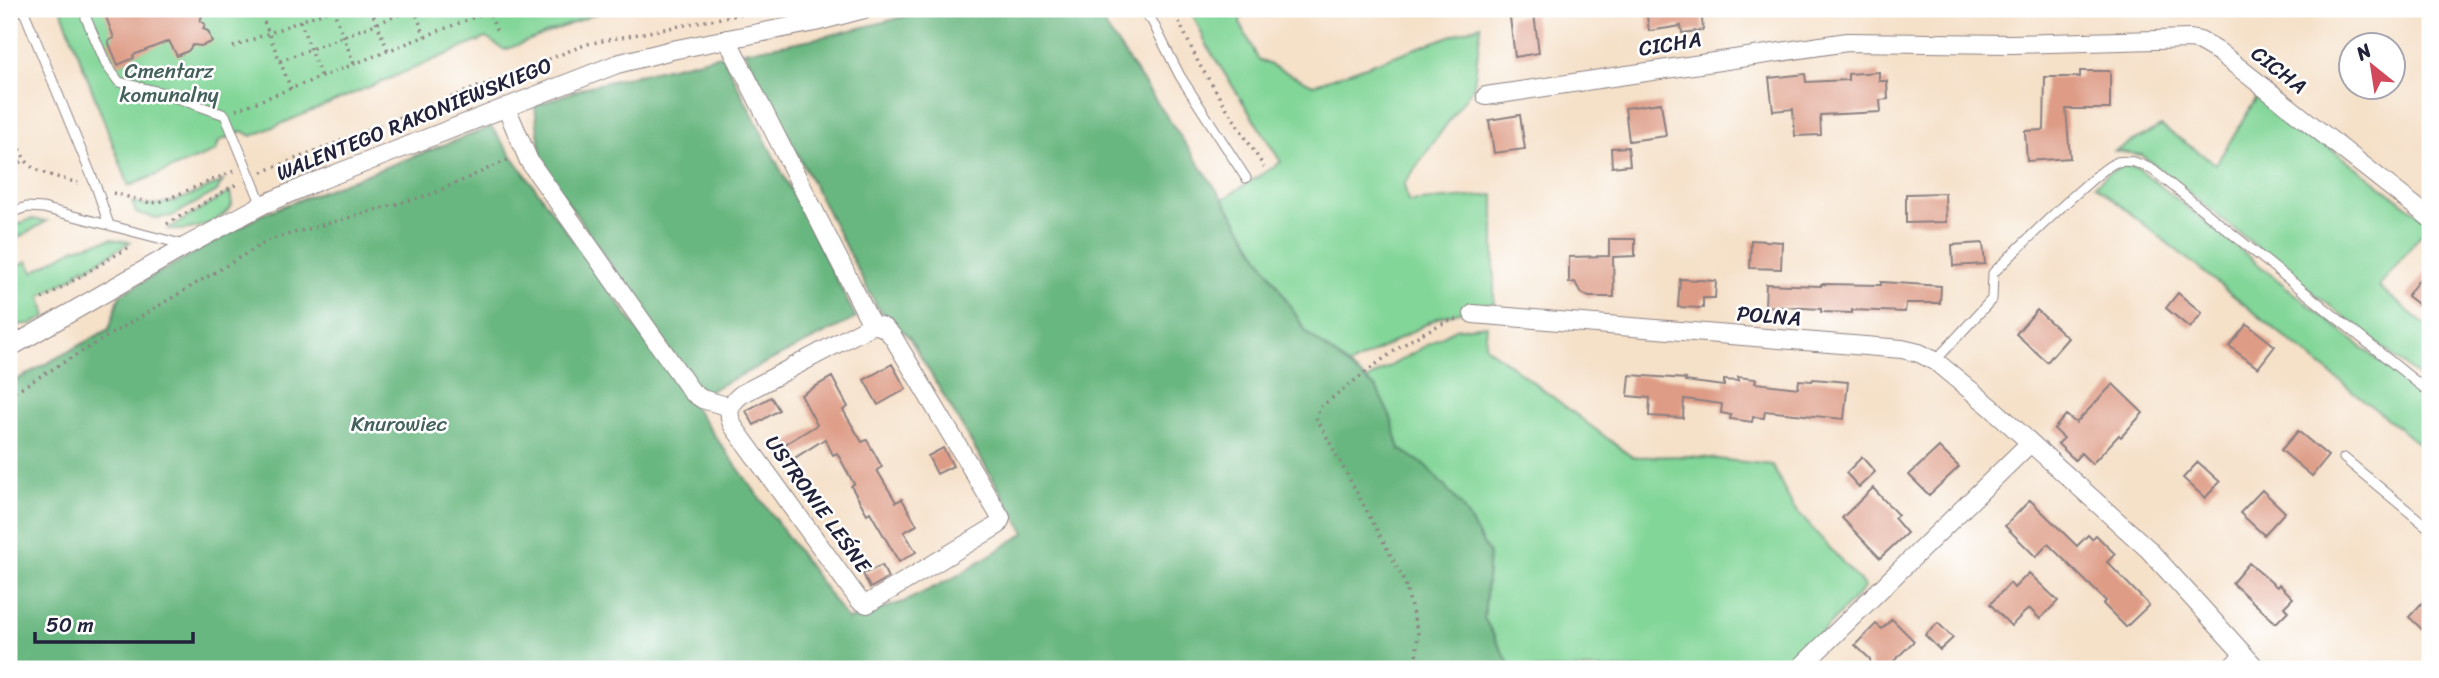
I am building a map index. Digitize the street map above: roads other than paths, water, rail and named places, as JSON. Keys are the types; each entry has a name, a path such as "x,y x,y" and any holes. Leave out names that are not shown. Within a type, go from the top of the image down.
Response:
{"street":[{"name":"WALENTEGO RAKONIEWSKIEGO","path":"9,348 186,246 295,190 617,64 864,9"},
{"name":"USTRONIE LEŚNE","path":"727,39 872,325 886,328 893,337 1001,518 998,525 870,603 863,603 741,436 730,419 730,407"},
{"name":"CICHA","path":"1486,96 1847,42 2011,44 2190,39 2200,41 2219,52 2430,218"},
{"path":"506,107 529,161 692,392 702,399 730,407 742,394 872,325"},
{"name":"POLNA","path":"1473,314 1902,349 1919,353 1935,361 2158,559 2257,669"},
{"path":"1802,668 2030,443"},
{"path":"2229,669 2244,655"}],"lane":[{"path":"23,9 97,189 109,225"},
{"path":"1142,9 1152,21 1180,76 1246,178"},
{"path":"1149,9 1152,21"},
{"path":"86,18 107,66 119,82 160,92 225,115 262,205"},
{"path":"1935,361 1992,299 1993,273 2090,182 2114,163 2134,160 2153,170 2430,393"},
{"path":"9,213 27,207 43,208 186,246"},
{"path":"2344,458 2430,529"}],"park label":[{"name":"Cmentarz komunalny","path":"169,83"},
{"name":"Knurowiec","path":"399,424"}]}
